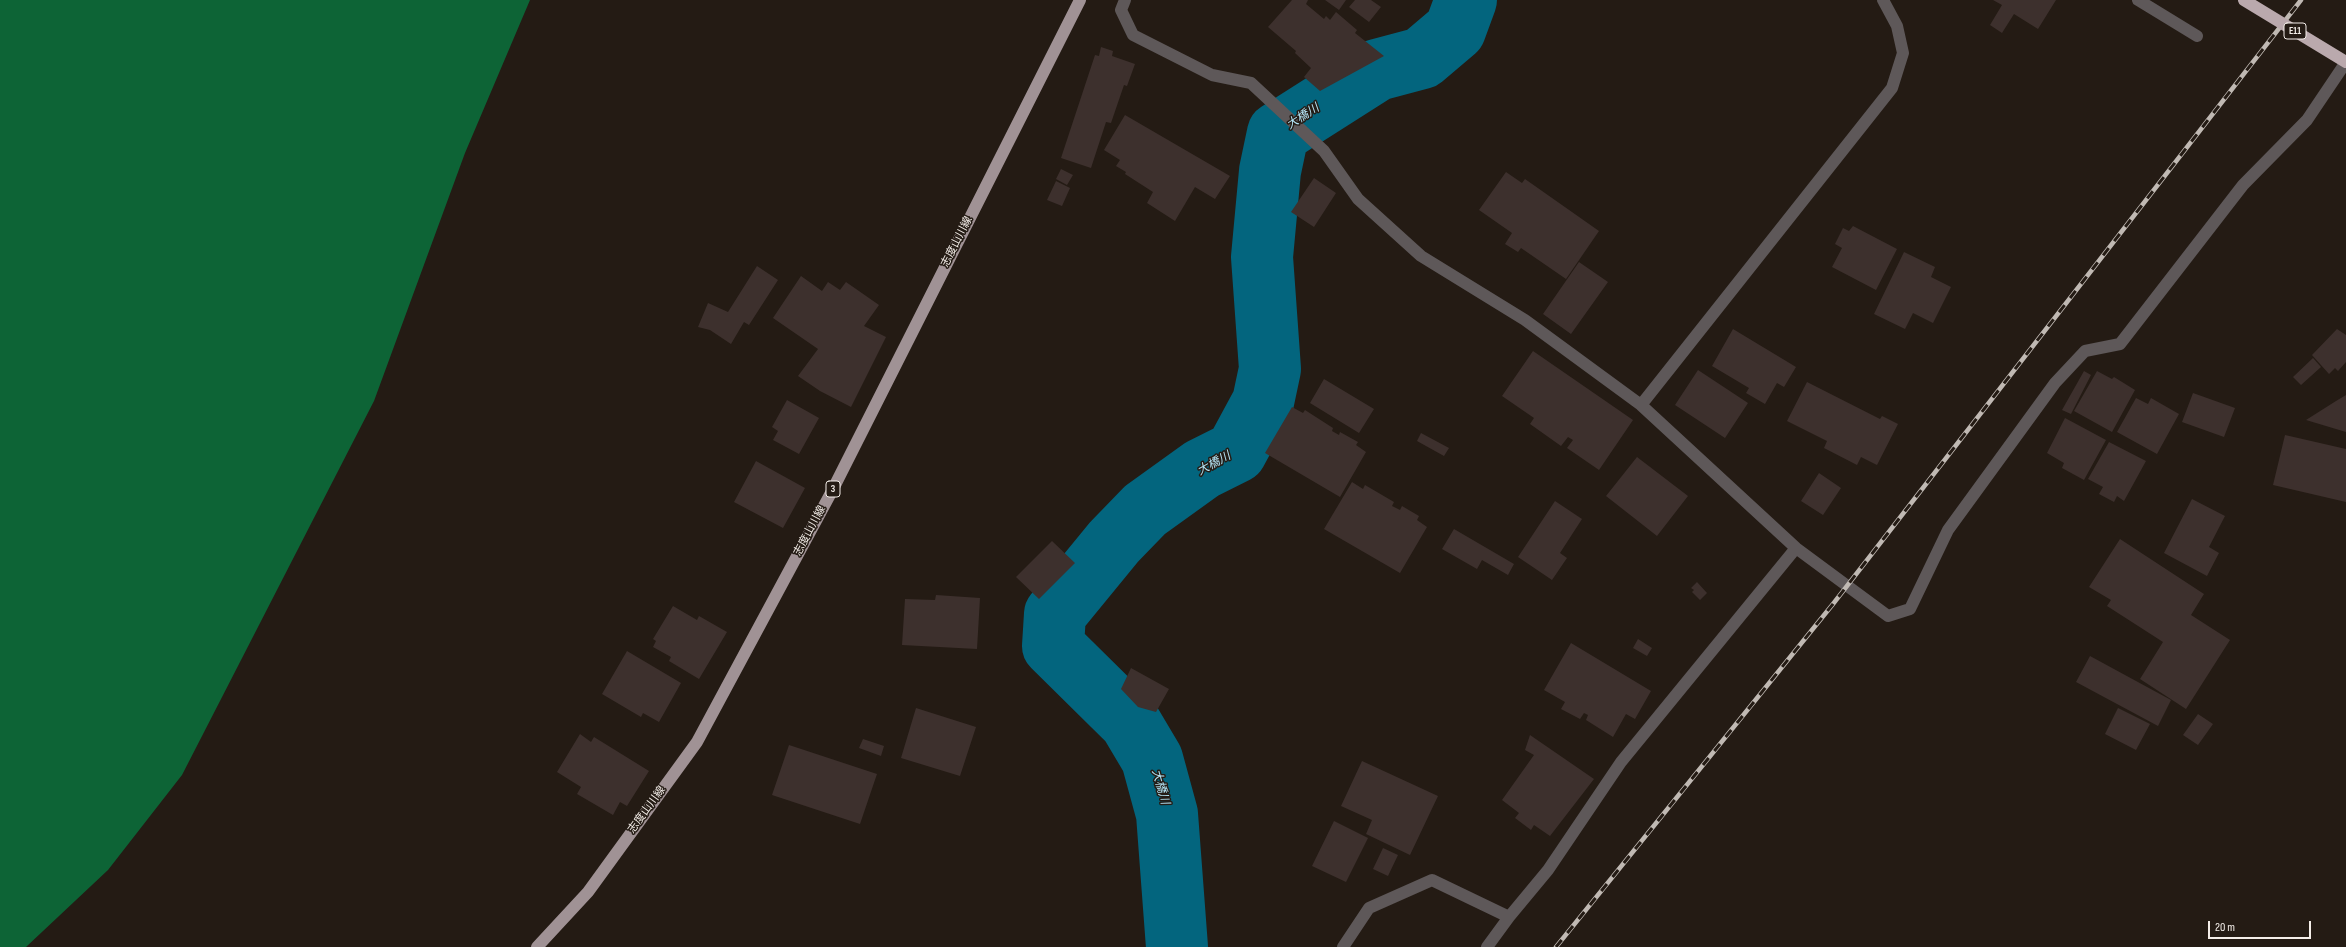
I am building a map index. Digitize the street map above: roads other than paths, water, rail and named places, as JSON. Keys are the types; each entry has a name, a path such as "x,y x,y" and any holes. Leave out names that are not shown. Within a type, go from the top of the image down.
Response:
{"highway":[{"name":"E11","path":"2244,0 2346,62"}],"main road":[{"name":"志度山川線","path":"537,947 588,892 696,742 832,491 1080,0"}],"street":[{"path":"1125,0 1121,10 1133,35 1212,75 1250,84 1324,151 1358,199 1421,256 1525,320 1641,405 1796,548 1888,616 1910,609 1948,530 2055,383 2085,352 2120,344 2243,185 2307,120 2346,62"},
{"path":"1641,405 1892,88 1903,53 1897,26 1883,0"},
{"path":"2138,0 2197,36"},
{"path":"1486,947 1548,870 1621,762 1796,548"},
{"path":"1343,947 1369,908 1432,880 1509,917"}],"waterway":[{"name":"大橋川","path":"1177,947 1167,814 1152,759 1130,722 1053,646 1055,614 1114,542 1145,510 1202,469 1236,452 1263,402 1270,369 1262,257 1270,171 1278,133 1377,70 1422,58 1455,30 1466,0"}],"railway":[{"path":"1556,947 1833,604 2301,0"}]}
